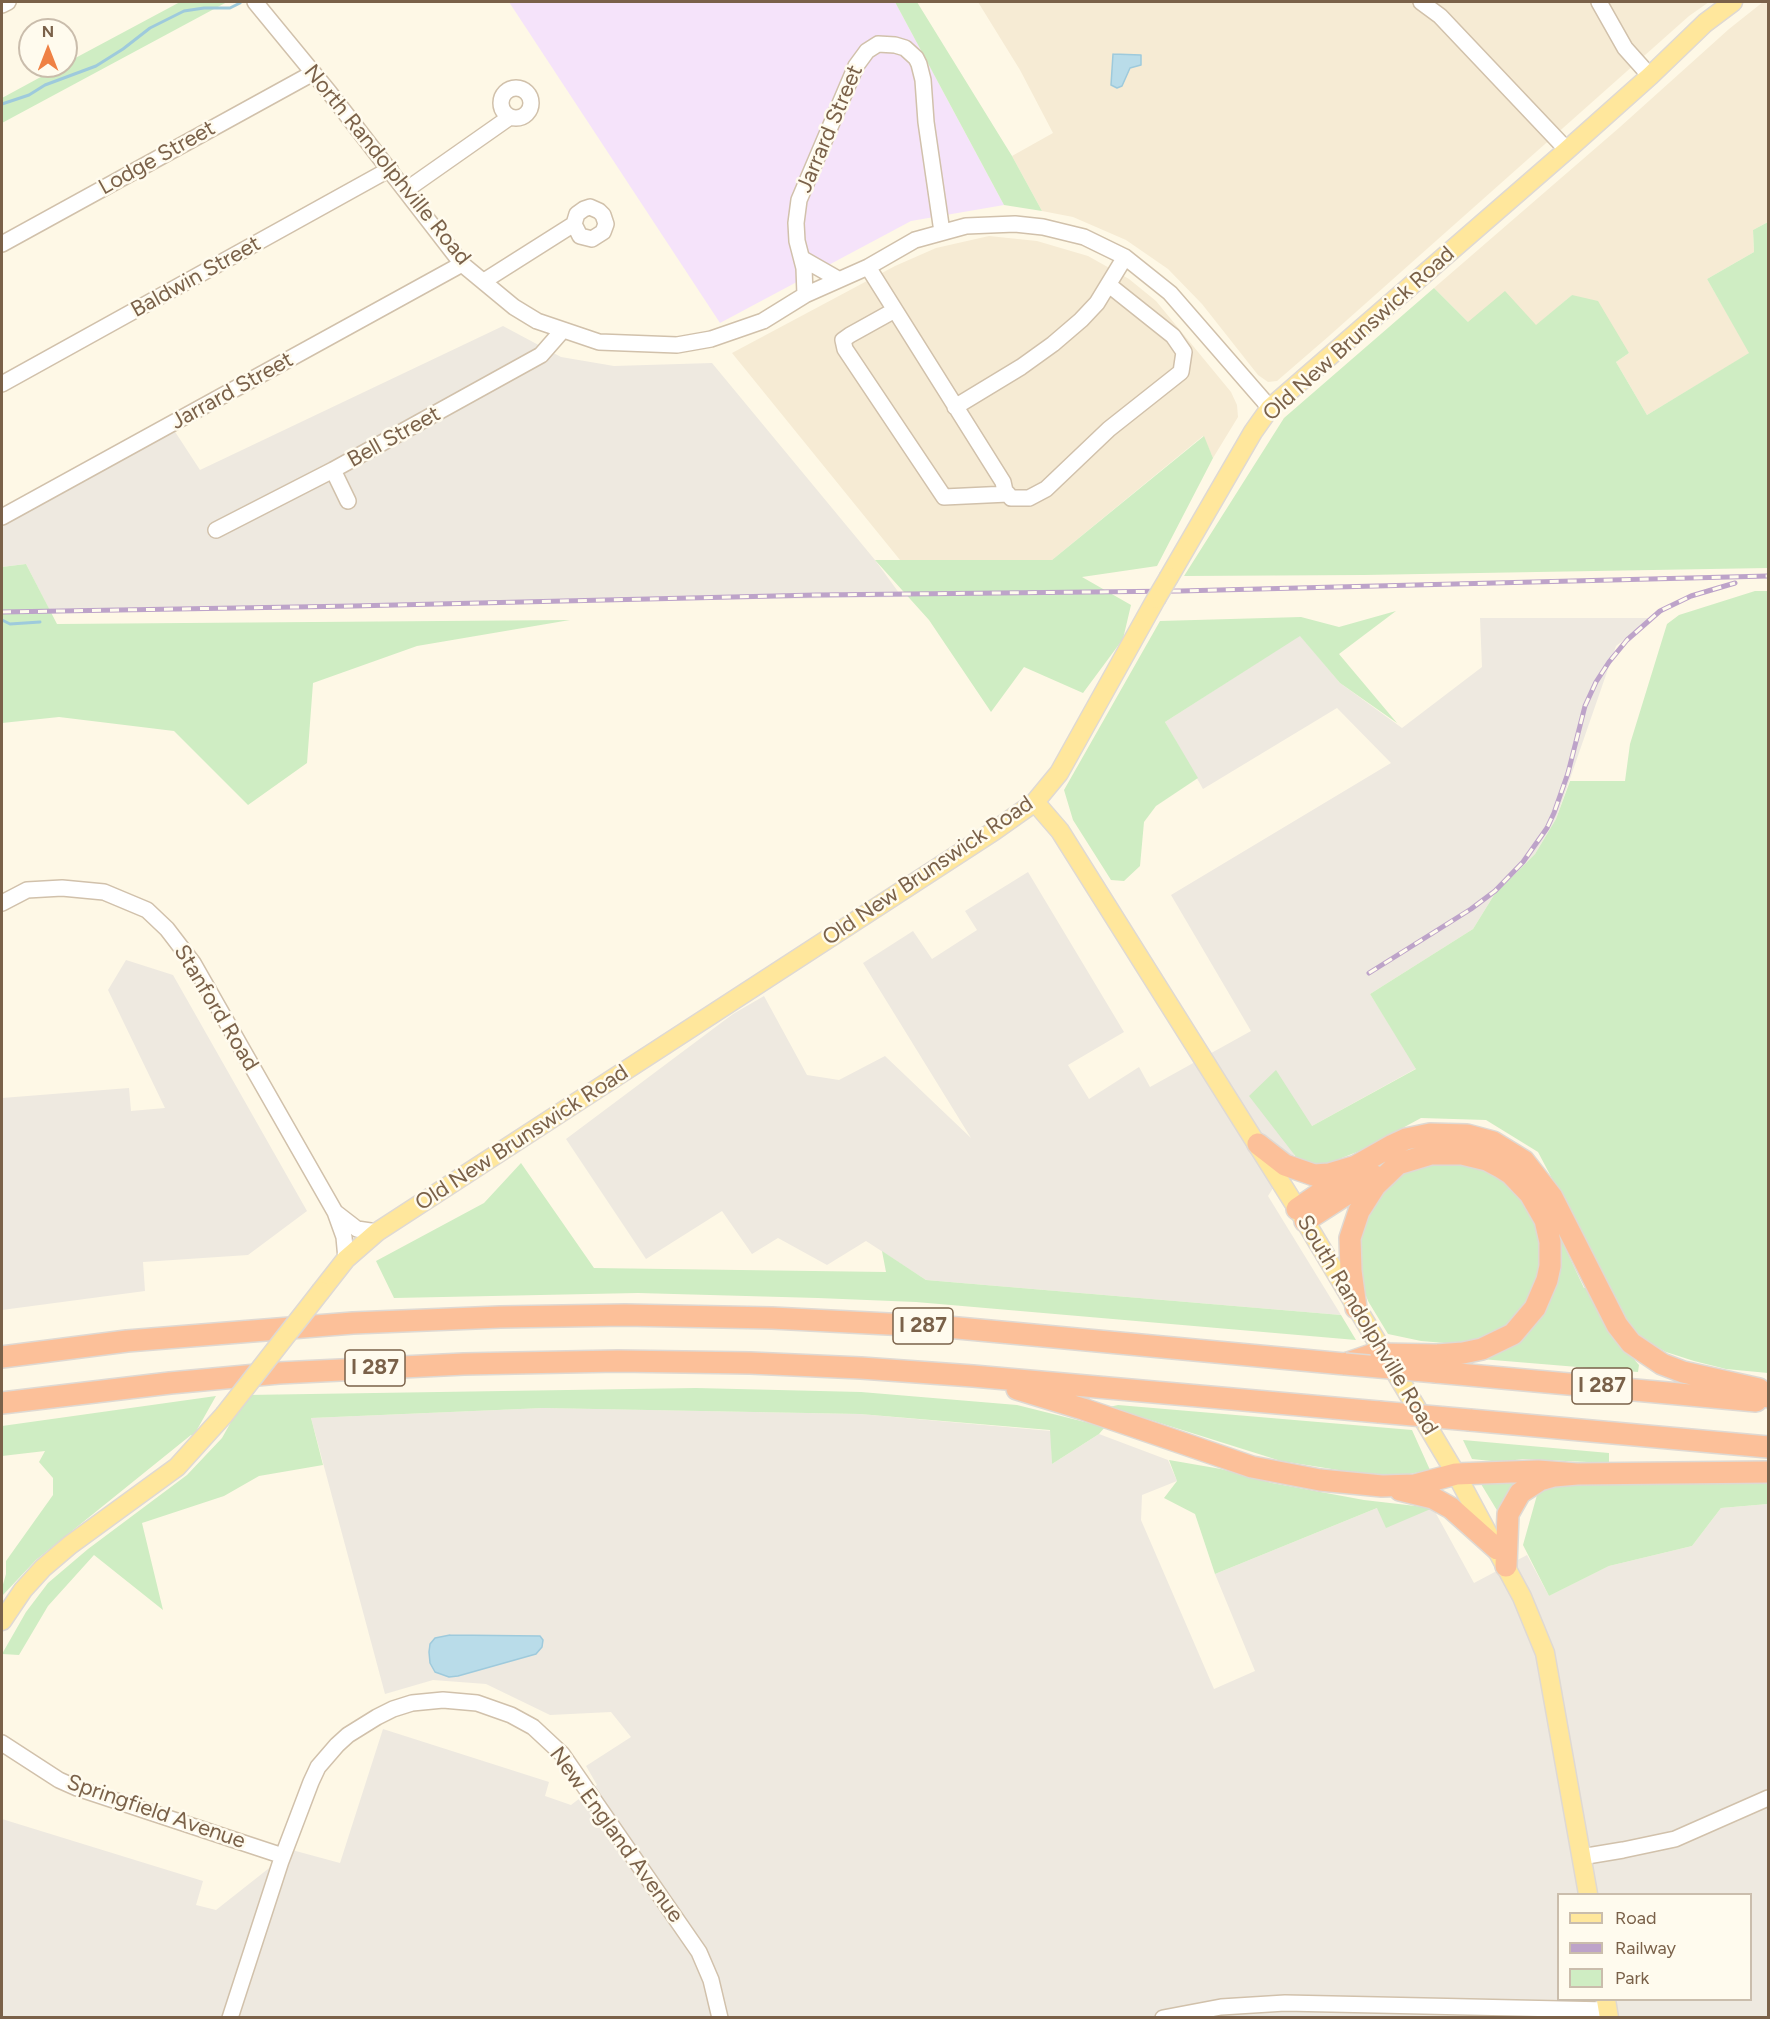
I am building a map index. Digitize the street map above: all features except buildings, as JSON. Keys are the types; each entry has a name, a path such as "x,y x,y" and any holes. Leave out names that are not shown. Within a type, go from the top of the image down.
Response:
{"highway":[{"path":"1258,1144 1285,1165 1314,1175 1329,1174 1356,1166 1393,1145 1430,1134 1467,1135 1493,1142 1524,1161 1552,1197 1617,1325 1631,1343 1662,1364 1683,1372 1759,1389 1768,1397"},
{"path":"1301,1215 1385,1170 1431,1154 1450,1153 1487,1160 1511,1174 1530,1194 1545,1220 1550,1242 1550,1266 1535,1308 1513,1334 1482,1349 1463,1353 1437,1363"},
{"path":"1356,1308 1350,1238 1365,1200 1375,1186 1398,1164"},
{"path":"1301,1215 1352,1172 1356,1166"},
{"name":"I 287","path":"2,1357 138,1340 341,1324 500,1317 625,1315 772,1318 946,1327 1345,1364 1437,1363 1768,1402"},
{"name":"I 287","path":"2,1403 257,1375 464,1364 690,1362 861,1368 973,1376 1768,1447"},
{"path":"973,1376 1083,1409 1252,1467 1320,1480 1382,1486 1415,1485 1456,1474 1538,1471 1576,1474"},
{"path":"1501,1557 1508,1514 1520,1493 1540,1480 1576,1474 1768,1472"},
{"path":"1382,1486 1433,1498 1452,1508 1501,1557"}],"main road":[{"name":"Old New Brunswick Road","path":"2,1621 23,1590 70,1545 177,1467 224,1415 346,1259 377,1232 994,831 1035,802 1059,773 1169,576 1253,432 1270,408 1567,150 1705,23 1733,2"},
{"name":"South Randolphville Road","path":"1035,802 1060,831 1258,1144 1456,1474 1526,1605 1545,1653 1588,1893"}],"street":[{"path":"2,5 8,2"},
{"name":"North Randolphville Road","path":"255,2 390,169 462,264 514,307 537,321 599,342 677,345 711,339 763,321 805,295 868,267 915,240 966,226 1015,224 1043,227 1084,237 1125,257 1170,293 1270,408"},
{"path":"1421,2 1440,16 1567,150"},
{"path":"1599,2 1624,48 1650,76"},
{"name":"Jarrard Street","path":"805,295 803,259 797,241 796,223 799,200 856,66 867,51 878,44 905,48 919,64 942,232"},
{"name":"Lodge Street","path":"2,244 314,73"},
{"path":"406,190 510,117"},
{"name":"Baldwin Street","path":"2,384 390,169"},
{"path":"484,281 574,224"},
{"path":"955,407 1021,367 1081,320 1109,285 1125,257"},
{"path":"803,259 838,279"},
{"name":"Jarrard Street","path":"2,517 462,264"},
{"path":"868,267 1011,498 1029,498 1046,489 1109,429 1181,372 1184,352 1173,336 1109,285"},
{"path":"895,310 843,340 844,349 944,496 1008,494"},
{"name":"Bell Street","path":"216,530 333,470 541,355 562,331"},
{"path":"333,470 348,501"},
{"name":"Stanford Road","path":"2,903 27,891 62,888 104,891 147,909 193,963 335,1212 344,1237 346,1259"},
{"name":"Stanford Road","path":"335,1212 357,1229 377,1232"},
{"name":"New England Avenue","path":"230,2018 284,1856 310,1782 318,1767 348,1735 384,1713 412,1703 432,1700 454,1700 491,1706 533,1727 554,1744 571,1765 699,1952 711,1980 720,2018"},
{"name":"Springfield Avenue","path":"2,1743 59,1780 77,1788 284,1856"},
{"path":"1581,1857 1675,1839 1768,1798"},
{"path":"1163,2018 1221,2007 1285,2003 1608,2009"}],"shaded area":[{"path":"509,2 895,2 1004,205 911,221 720,323"},
{"path":"978,2 1709,2 1689,16 1277,381 1268,382 1258,375 1202,304 1168,269 1126,240 1073,217 1042,211 1012,156 1053,133 1020,70"},
{"path":"1763,2 1768,2 1768,222 1753,230 1754,252 1707,279 1750,353 1647,415 1616,362 1629,353 1572,295 1536,326 1468,322 1434,288 1729,29"},
{"path":"989,236 1037,241 1088,256 1129,279 1156,301 1231,392 1237,405 1238,417 1213,458 1203,436 1052,560 900,560 732,353 895,266 936,248"},
{"path":"503,326 561,357 614,366 712,363 875,560 902,597 49,609 26,564 2,567 2,527 170,424 200,470"},
{"path":"1480,618 1652,618 1616,646 1556,819 1535,854 1494,895 1473,929 1370,994 1417,1068 1312,1126 1268,1196 1341,1315 926,1280 866,1241 827,1265 778,1238 752,1254 722,1211 646,1259 566,1139 733,1014 764,996 807,1075 839,1080 885,1056 971,1138 863,963 913,931 932,959 977,930 965,911 1028,872 1124,1032 1068,1065 1089,1099 1139,1067 1150,1087 1251,1031 1171,895 1391,763 1337,708 1203,789 1165,722 1300,635 1340,683 1402,728 1482,667"},
{"path":"126,960 173,975 307,1211 248,1255 143,1262 145,1291 2,1310 2,1098 129,1088 131,1111 165,1108 108,990"},
{"path":"543,1408 860,1414 1051,1431 1052,1464 1099,1434 1168,1460 1177,1481 1142,1495 1141,1520 1214,1689 1255,1671 1215,1574 1377,1508 1433,1508 1474,1583 1527,1555 1549,1596 1609,1566 1692,1546 1721,1508 1768,1504 1768,2017 2,2017 2,1819 203,1881 196,1905 216,1910 292,1850 340,1863 383,1729 549,1782 545,1796 571,1805 597,1785 586,1766 631,1737 611,1712 550,1715 486,1684 433,1680 385,1694 311,1418"}],"green space":[{"path":"180,2 227,2 2,123 2,98 39,78 78,78 78,57"},
{"path":"895,2 917,2 1012,156 1042,211 1004,205"},
{"path":"1768,222 1768,568 1184,576 1284,418 1434,288 1468,322 1505,291 1536,325 1572,295 1598,301 1629,353 1616,362 1647,415 1749,353 1707,279 1754,252 1753,230"},
{"path":"1204,436 1213,458 1157,566 1082,577 1131,605 1123,639 1083,693 1024,667 991,712 929,620 875,560 1052,560"},
{"path":"26,564 57,624 570,620 417,646 313,683 307,763 248,805 174,731 59,717 2,723 2,567"},
{"path":"1755,591 1768,591 1768,1373 1726,1369 1694,1361 1666,1352 1634,1334 1538,1152 1486,1120 1421,1118 1362,1150 1324,1165 1300,1162 1249,1096 1276,1070 1312,1126 1416,1069 1370,994 1473,929 1494,895 1535,854 1556,819 1570,781 1625,781 1630,744 1667,624 1679,615"},
{"path":"1396,611 1339,654 1397,723 1340,683 1300,636 1165,722 1198,778 1156,806 1144,822 1140,866 1124,881 1111,880 1073,820 1064,790 1160,621 1301,617 1339,627"},
{"path":"521,1163 594,1268 886,1272 882,1251 926,1280 1341,1315 1356,1340 916,1302 638,1293 394,1298 376,1261 484,1203"},
{"path":"1426,1163 1464,1163 1496,1174 1521,1194 1541,1232 1540,1284 1510,1325 1468,1345 1421,1341 1388,1334 1368,1301 1356,1269 1358,1231 1384,1189 1402,1175"},
{"path":"1560,1237 1584,1288 1588,1287 1614,1336 1639,1365 1638,1372 1469,1358 1485,1354 1559,1270 1562,1253"},
{"path":"696,1388 861,1392 1017,1405 1105,1427 1099,1434 1052,1464 1050,1430 860,1414 543,1408 311,1418 323,1465 259,1476 224,1496 142,1523 163,1610 94,1555 48,1606 19,1655 2,1654 26,1612 48,1583 88,1549 187,1475 222,1438 246,1395"},
{"path":"216,1396 194,1435 191,1435 36,1560 2,1596 6,1561 53,1495 53,1478 39,1462 45,1451 2,1456 2,1426"},
{"path":"1118,1405 1412,1430 1430,1470 1389,1478 1281,1461 1109,1407"},
{"path":"1463,1440 1609,1453 1609,1463 1523,1459 1501,1462 1472,1459"},
{"path":"1169,1460 1221,1469 1272,1483 1364,1500 1433,1508 1386,1528 1377,1508 1215,1574 1195,1514 1164,1498 1177,1481"},
{"path":"1532,1476 1500,1512 1481,1484 1481,1481"},
{"path":"1768,1482 1768,1504 1721,1508 1692,1546 1609,1566 1549,1596 1523,1545 1537,1495 1544,1487 1554,1483"}],"water":[{"path":"1113,54 1141,55 1141,65 1130,68 1122,86 1117,88 1111,85"},
{"path":"450,1635 540,1636 543,1640 542,1647 536,1654 449,1677 435,1672 430,1663 429,1652 430,1644 435,1638"}],"waterway":[{"path":"2,104 96,66 150,28 184,11 230,8 240,3"},
{"path":"2,620 10,624 40,622"}],"railway":[{"path":"2,612 816,595 1180,591 1768,576"},
{"path":"1369,973 1471,909 1495,891 1523,862 1547,828 1554,813 1568,773 1585,706 1596,682 1627,640 1660,611 1691,596 1735,583"}]}
